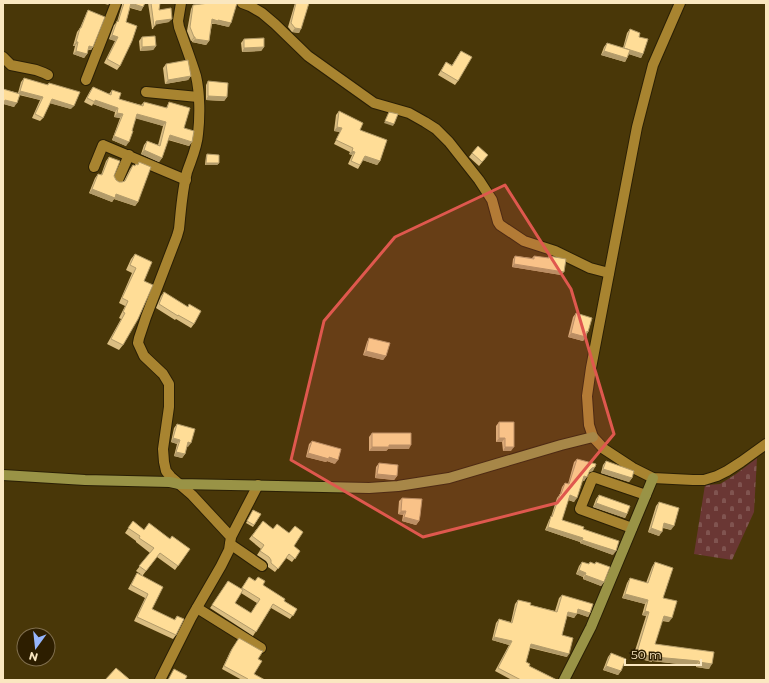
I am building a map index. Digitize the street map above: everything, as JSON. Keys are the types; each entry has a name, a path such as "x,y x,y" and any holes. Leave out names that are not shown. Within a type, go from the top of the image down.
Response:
{"street":[{"path":"86,80 116,3"},
{"path":"181,3 178,21 179,27 196,77 199,116 198,135 183,188 179,230 146,316 138,343 144,356 163,374 169,384 163,449 166,471 192,495 230,541 262,566"},
{"path":"242,3 250,6 262,14 275,24 308,56 374,103 409,113 436,129 449,142 480,180 492,200 500,225 524,241 554,251 590,268 609,273"},
{"path":"680,3 651,72 637,127 591,368 587,396 589,425 593,437 604,449 633,468 653,478 704,480 717,476 736,465 766,444"},
{"path":"3,57 11,65 36,70 48,75"},
{"path":"146,92 198,98"},
{"path":"94,167 104,144 186,180"},
{"path":"118,180 129,155"},
{"path":"3,475 85,480 170,482 179,484 369,488 398,486 449,478 593,437"},
{"path":"632,528 580,509 593,477 646,495"},
{"path":"564,680 591,627 653,478"},
{"path":"160,680 197,608 221,566 229,550 230,541 258,485"},
{"path":"197,608 261,648"}],"highlighted area":[{"path":"505,185 571,289 614,434 557,503 423,537 291,460 324,321 395,237"}],"green space":[{"path":"757,458 754,512 732,560 694,554 705,485 720,484"}],"building":[{"path":"124,3 131,3 126,22 137,26 132,41 120,66 107,59 118,37 112,35"},
{"path":"131,3 145,3 143,7"},
{"path":"151,3 160,3 159,10 171,8 172,19 156,21 154,26"},
{"path":"209,3 237,3 231,23 212,19 209,41 195,39 190,27 193,5"},
{"path":"296,3 309,3 301,29 295,28 291,23"},
{"path":"88,10 105,17 93,47 89,46 87,54 76,51 78,42 76,42"},
{"path":"630,29 640,33 639,37 648,39 643,54 624,48"},
{"path":"155,36 156,46 142,47 142,37"},
{"path":"264,38 264,47 244,48 244,39"},
{"path":"607,43 630,50 627,58 604,51"},
{"path":"461,51 472,57 458,81 441,71 446,62 452,66"},
{"path":"188,60 191,76 168,80 166,64"},
{"path":"24,78 48,85 49,83 80,92 74,106 52,99 43,118 35,114 43,97 20,91"},
{"path":"208,81 228,83 227,97 208,96"},
{"path":"93,87 111,95 112,90 121,93 119,99 143,106 144,102 167,108 169,102 190,108 184,128 194,131 192,142 170,135 162,158 144,150 147,141 160,146 166,122 137,114 129,142 114,136 123,114 117,113 118,108 95,100 95,102 87,98"},
{"path":"3,89 20,94 17,103 5,100 3,104"},
{"path":"339,111 363,123 360,130 387,140 380,161 365,156 360,165 351,161 355,152 352,151 353,148 336,140 342,128 337,127"},
{"path":"389,112 398,114 394,124 385,121"},
{"path":"478,146 488,155 482,162 472,153"},
{"path":"207,154 219,155 219,163 206,163"},
{"path":"109,157 120,161 114,176 119,182 125,181 133,165 138,165 139,162 151,167 138,202 116,194 115,198 92,189 98,174 102,175"},
{"path":"135,254 152,262 144,281 153,285 138,319 123,345 111,339 125,313 123,312 128,301 122,298 136,268 130,265"},
{"path":"515,256 534,259 534,256 549,258 549,256 566,259 564,272 514,264"},
{"path":"164,292 188,307 189,304 201,311 194,324 159,304"},
{"path":"576,313 592,318 586,337 571,333"},
{"path":"369,338 390,343 386,356 366,351"},
{"path":"499,422 514,422 514,447 505,447 505,438 499,438"},
{"path":"177,424 195,429 191,443 188,442 185,454 176,452 180,440 173,438"},
{"path":"372,433 411,433 411,445 372,447"},
{"path":"312,441 341,449 338,460 308,453"},
{"path":"577,459 596,464 595,467 590,470 587,477 584,476 577,498 570,495 562,520 619,541 616,551 582,540 583,538 548,527 565,483 569,484"},
{"path":"606,461 634,471 632,478 603,469"},
{"path":"379,463 398,465 397,476 377,474"},
{"path":"599,495 630,506 627,514 596,503"},
{"path":"402,498 422,499 419,521 404,517 406,511 401,511"},
{"path":"659,502 679,508 674,526 664,523 662,532 651,528"},
{"path":"253,510 261,514 254,525 247,521"},
{"path":"133,521 144,530 149,523 170,539 172,536 190,549 178,566 160,553 146,571 139,566 154,548 139,538 140,536 128,528"},
{"path":"263,521 273,529 277,524 289,533 295,526 303,532 294,546 300,551 295,559 289,554 278,569 271,563 269,557 260,551 264,545 252,536"},
{"path":"582,562 589,564 590,562 595,564 596,562 610,567 604,582 585,575 586,573 579,570"},
{"path":"655,562 673,568 663,598 677,601 672,618 664,616 655,644 714,652 712,664 699,661 655,658 637,652 649,612 645,611 648,600 625,594 630,578 648,583"},
{"path":"137,573 163,587 152,609 175,620 177,616 184,619 176,635 137,617 148,594 131,585"},
{"path":"249,577 255,581 258,577 265,581 263,585 285,599 284,601 297,609 293,616 273,604 256,632 212,605 228,581 243,590 235,603 251,613 260,599 242,588"},
{"path":"562,595 593,604 590,613 578,609 577,614 568,612 562,635 573,638 569,654 531,644 526,662 530,664 529,666 557,680 521,680 498,668 512,641 494,637 499,619 512,623 518,600 531,603 530,605 557,612"},
{"path":"239,638 263,651 258,659 262,661 254,674 265,680 248,680 224,666"},
{"path":"611,653 626,659 621,671 606,666"},
{"path":"116,668 129,679 105,680"},
{"path":"174,669 187,676 185,680 168,680"}]}
